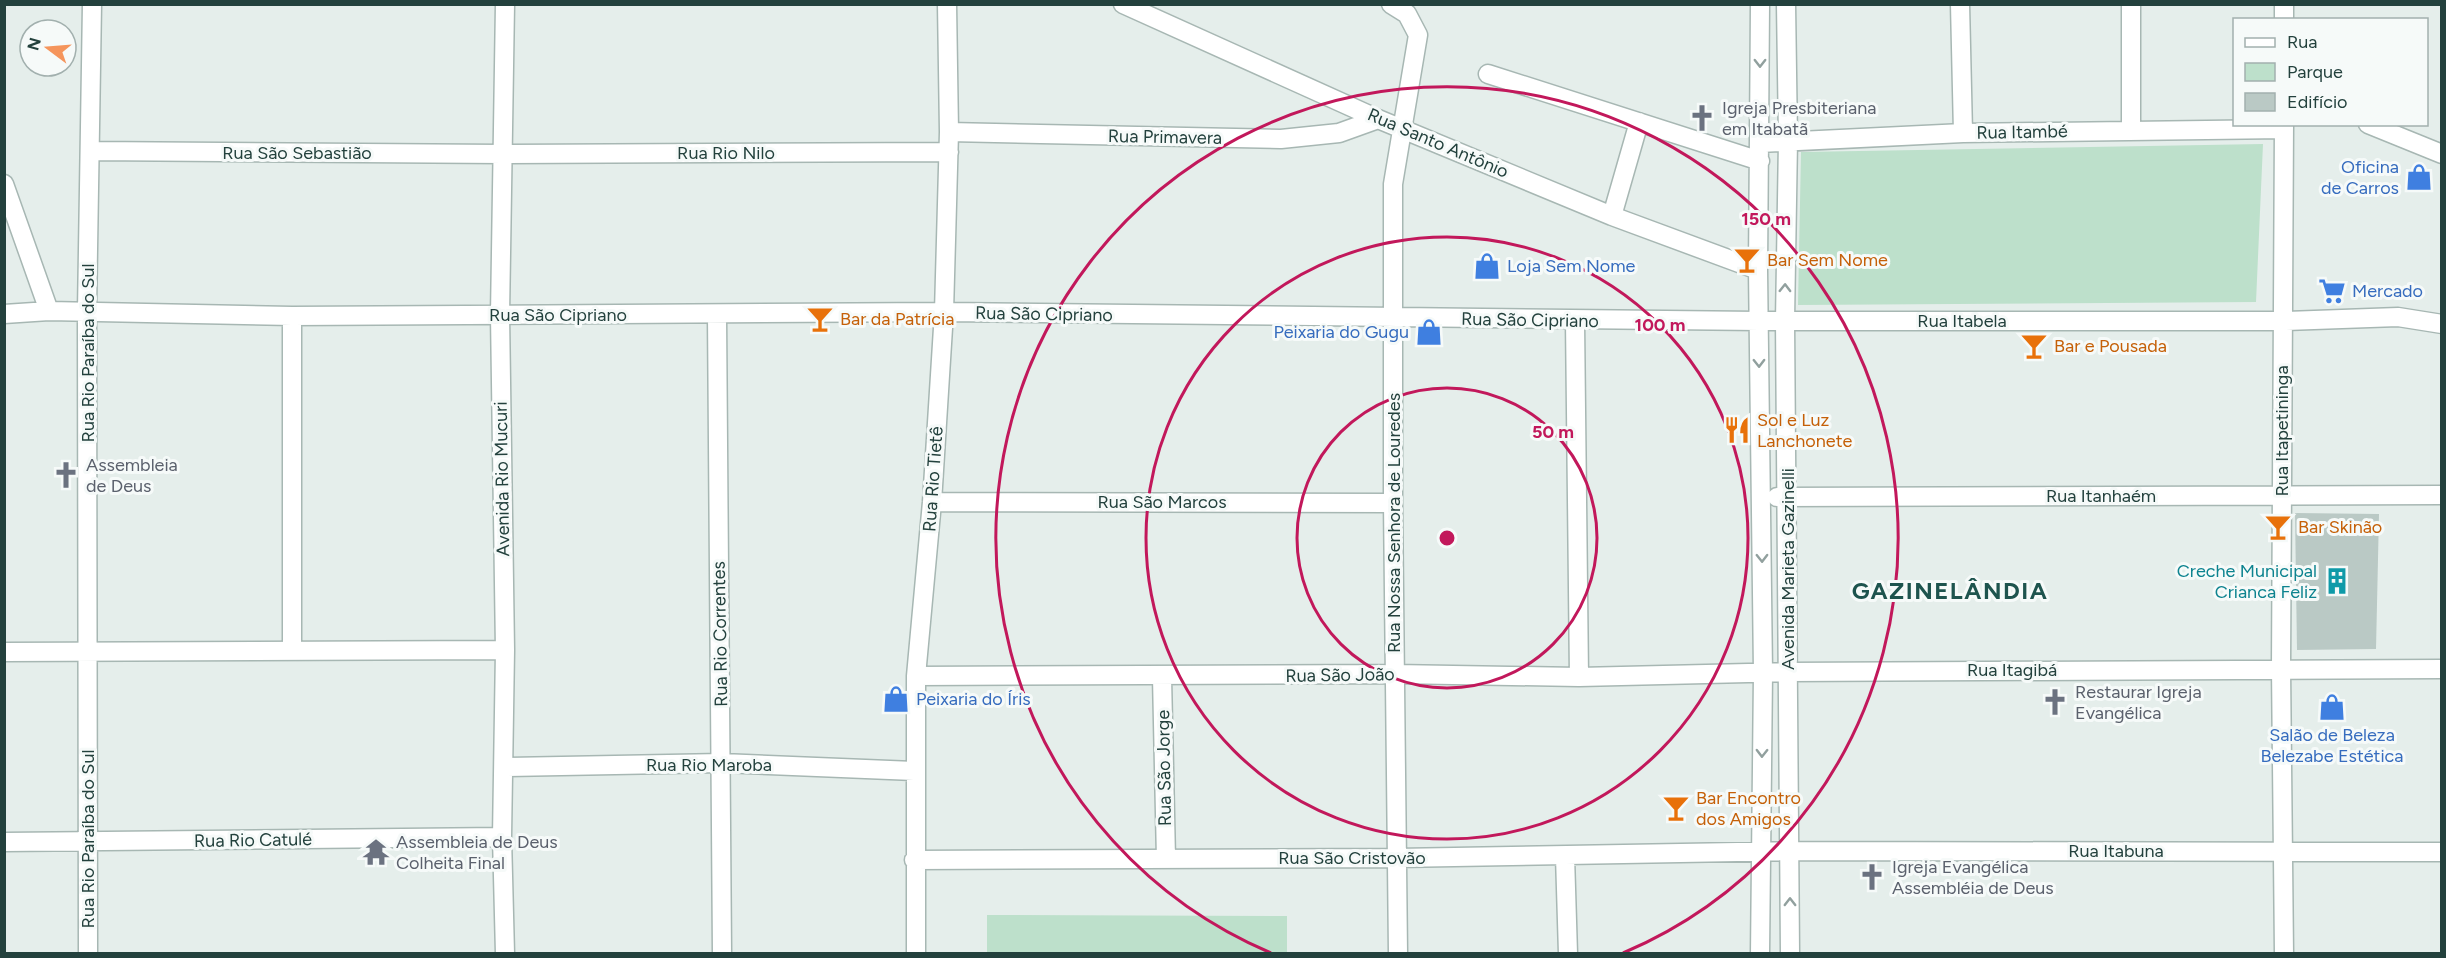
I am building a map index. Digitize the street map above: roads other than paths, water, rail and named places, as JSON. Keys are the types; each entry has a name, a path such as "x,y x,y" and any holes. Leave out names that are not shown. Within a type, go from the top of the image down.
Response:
{"street":[{"name":"Rua Rio Paraíba do Sul","path":"88,954 87,311 92,152 92,4"},
{"name":"Avenida Rio Mucuri","path":"505,4 500,315 505,650 502,837 505,954"},
{"name":"Rua Rio Tietê","path":"916,954 914,771 916,676 932,502 944,312 949,152 947,4"},
{"name":"Rua Santo Antônio","path":"1124,4 1378,119 1612,216 1758,270"},
{"name":"Rua Nossa Senhora de Louredes","path":"1391,4 1407,14 1418,34 1393,184 1395,318 1393,503 1398,954"},
{"path":"1960,4 1963,133"},
{"path":"2131,4 2131,131"},
{"path":"1759,5 1786,9"},
{"name":"Avenida Marieta Gazinelli","path":"1759,5 1758,270 1763,673 1760,954"},
{"name":"Avenida Marieta Gazinelli","path":"1786,9 1788,140 1785,321 1790,954"},
{"path":"1488,74 1639,122 1760,152"},
{"name":"Rua Primavera","path":"949,132 1281,139 1339,133 1378,119"},
{"path":"1612,216 1639,122"},
{"path":"2373,126 2442,154"},
{"name":"Rua Itambé","path":"1760,152 1788,140 1963,133 2284,127"},
{"name":"Rua Itapetininga","path":"2284,127 2281,495 2284,954"},
{"name":"Rua São Sebastião","path":"92,152 503,154"},
{"name":"Rua Rio Nilo","path":"503,154 949,152"},
{"path":"4,184 49,311"},
{"name":"Rua São Cipriano","path":"4,314 49,311 292,316 944,312 1575,321 1785,321"},
{"name":"Rua Rio Correntes","path":"717,315 722,954"},
{"path":"292,316 292,651"},
{"name":"Rua Itabela","path":"1785,321 2283,321 2398,317 2442,324"},
{"path":"1575,321 1579,677"},
{"name":"Rua Itanhaém","path":"1761,498 1788,496 2442,495"},
{"name":"Rua São Marcos","path":"932,502 1393,503"},
{"path":"4,652 505,650"},
{"name":"Rua Itagibá","path":"1763,673 2281,668 2442,669"},
{"name":"Rua São João","path":"916,676 1579,677 1763,673"},
{"name":"Rua São Jorge","path":"1162,677 1166,859"},
{"name":"Rua Rio Maroba","path":"504,767 722,763 914,771"},
{"name":"Rua Rio Catulé","path":"4,842 502,837"},
{"name":"Rua Itabuna","path":"1790,851 2442,852"},
{"name":"Rua São Cristovão","path":"914,860 1397,858 1790,851"},
{"path":"1565,856 1568,954"}],"place":[{"name":"Igreja Presbiteriana em Itabatã","path":"1702,118"},
{"name":"Oficina de Carros","path":"2419,177"},
{"name":"Bar Sem Nome","path":"1747,260"},
{"name":"Loja Sem Nome","path":"1487,266"},
{"name":"Mercado","path":"2332,291"},
{"name":"Bar da Patrícia","path":"820,319"},
{"name":"Peixaria do Gugu","path":"1429,332"},
{"name":"Bar e Pousada","path":"2034,346"},
{"name":"Sol e Luz Lanchonete","path":"1737,430"},
{"name":"Assembleia de Deus","path":"66,475"},
{"name":"Bar Skinão","path":"2278,527"},
{"name":"Creche Municipal Crianca Feliz","path":"2337,581"},
{"name":"Peixaria do Íris","path":"896,699"},
{"name":"Restaurar Igreja Evangélica","path":"2055,702"},
{"name":"Salão de Beleza Belezabe Estética","path":"2332,707"},
{"name":"Bar Encontro dos Amigos","path":"1676,808"},
{"name":"Assembleia de Deus Colheita Final","path":"376,852"},
{"name":"Igreja Evangélica Assembléia de Deus","path":"1872,877"}],"district":[{"name":"GAZINELÂNDIA","path":"1950,591"}]}
